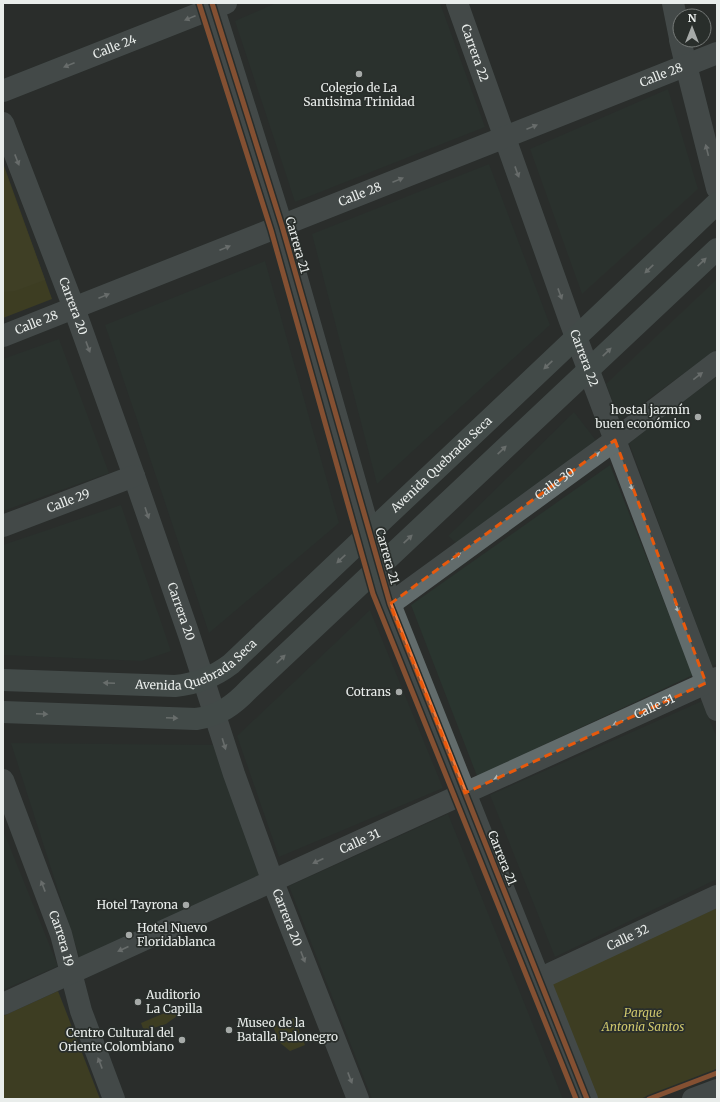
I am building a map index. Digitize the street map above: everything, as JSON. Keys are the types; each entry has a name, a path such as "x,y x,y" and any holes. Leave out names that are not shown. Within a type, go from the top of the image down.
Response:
{"main road":[{"name":"Avenida Quebrada Seca","path":"3,680 175,686 193,683 216,675 230,664 717,203"},
{"path":"3,712 196,719 215,715 237,702 379,566 717,248"}],"street":[{"name":"Carrera 22","path":"457,3 576,338 711,681 717,710"},
{"name":"Calle 24","path":"3,91 218,5"},
{"name":"Carrera 21","path":"218,5 390,604 587,1099"},
{"path":"682,48 717,188"},
{"name":"Calle 28","path":"3,336 717,53"},
{"name":"Carrera 20","path":"3,124 74,308 134,476 234,774 273,882 358,1099"},
{"name":"Calle 30","path":"390,604 615,440 717,362"},
{"name":"Calle 29","path":"3,526 134,476"},
{"name":"Calle 31","path":"3,1004 711,681"},
{"name":"Carrera 19","path":"3,780 61,934 80,1011 114,1099"},
{"name":"Calle 32","path":"539,978 717,896"},
{"path":"693,1099 717,1090"}],"highlighted area":[{"path":"615,440 706,683 465,793 390,604"}],"shaded area":[{"name":"Colegio de La Santisima Trinidad","path":"276,3 440,3 485,127 295,202 235,21"},
{"path":"668,89 698,189 582,294 530,149"},
{"path":"489,164 550,325 377,484 312,234"},
{"path":"3,165 45,280 15,291 3,292"},
{"path":"265,261 339,523 209,633 105,325"},
{"path":"717,279 717,349 620,420 606,384"},
{"path":"59,339 109,473 3,511 3,359"},
{"path":"717,376 717,664 712,666 629,443"},
{"path":"574,412 598,443 459,545 448,536"},
{"path":"610,465 693,675 477,776 411,605"},
{"path":"121,505 171,651 142,661 3,655 3,545"},
{"path":"370,610 443,788 279,857 237,736"},
{"path":"702,701 717,738 717,879 555,957 490,795"},
{"path":"11,743 213,745 262,875 80,959"},
{"path":"448,814 563,1099 372,1099 289,886"},
{"path":"3,830 58,966 3,990"}],"green space":[{"path":"3,163 52,299 3,318"},
{"name":"Parque Antonia Santos","path":"717,908 717,1069 640,1099 596,1099 549,983"},
{"path":"58,991 100,1099 3,1099 3,1016"},
{"path":"181,1006 184,1011 166,1024 144,1031 141,1023"},
{"path":"294,1018 305,1045 290,1051 279,1042 273,1026"}],"cycle path":[{"path":"199,3 271,230 373,594 576,1099"},
{"path":"212,3 282,226 390,604 587,1099"},
{"path":"649,1099 717,1073"}],"place":[{"name":"Colegio de La Santisima Trinidad","path":"359,74"},
{"name":"hostal jazmín buen económico","path":"698,417"},
{"name":"Cotrans","path":"399,692"},
{"name":"Hotel Tayrona","path":"186,905"},
{"name":"Hotel Nuevo Floridablanca","path":"129,935"},
{"name":"Auditorio La Capilla","path":"138,1002"},
{"name":"Museo de la Batalla Palonegro","path":"229,1030"},
{"name":"Centro Cultural del Oriente Colombiano","path":"182,1040"}]}
